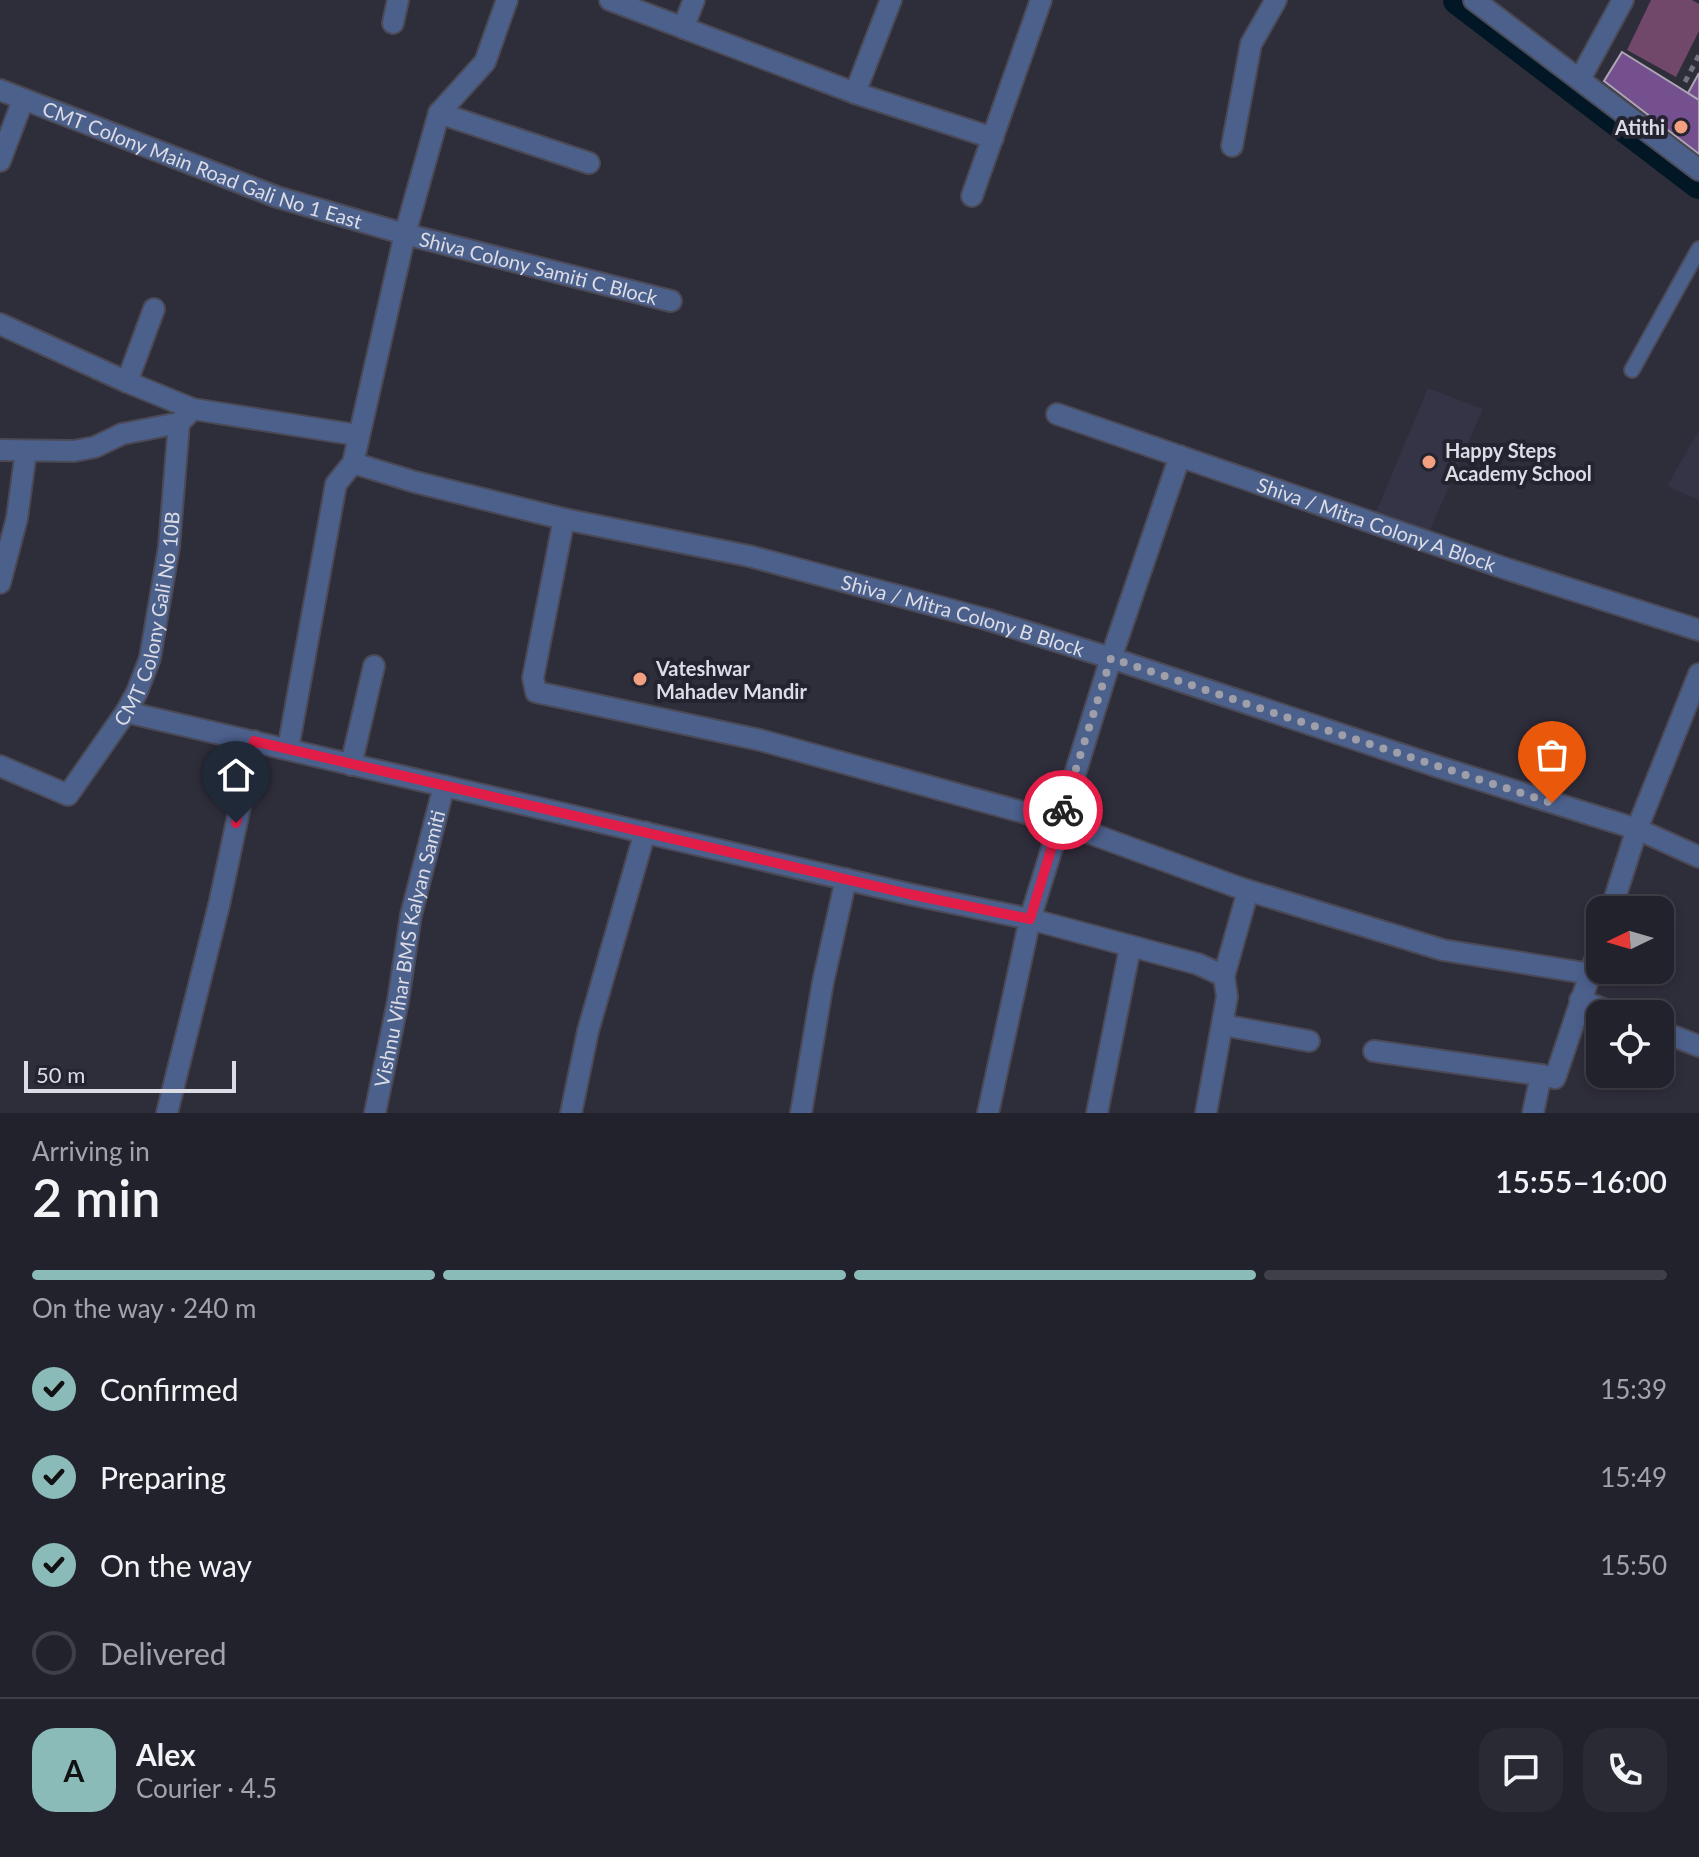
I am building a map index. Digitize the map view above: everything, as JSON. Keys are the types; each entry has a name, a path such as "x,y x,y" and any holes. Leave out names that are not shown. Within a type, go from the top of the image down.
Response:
{"street":[{"path":"393,23 398,0"},
{"path":"288,749 336,484 353,463 405,234 439,113 485,62 507,0"},
{"path":"610,0 855,93 993,138"},
{"path":"683,28 694,0"},
{"path":"855,93 891,0"},
{"path":"972,196 1041,0"},
{"path":"1232,146 1251,44 1276,0"},
{"path":"1474,0 1699,170"},
{"path":"1580,79 1623,0"},
{"name":"CMT Colony Main Road Gali No 1 East","path":"0,90 277,197 405,234"},
{"path":"0,161 23,100"},
{"path":"439,113 589,163"},
{"name":"Shiva Colony Samiti C Block","path":"405,234 671,301"},
{"path":"127,382 154,309"},
{"path":"0,324 127,382 186,416"},
{"name":"Shiva / Mitra Colony A Block","path":"1057,414 1507,569 1699,630"},
{"path":"0,450 74,451 95,447 122,434 186,416 357,435"},
{"name":"CMT Colony Gali No 10B","path":"0,766 68,795 137,692 156,629 186,416"},
{"path":"0,583 17,518 26,451"},
{"path":"988,1113 1030,919 1111,658 1180,456"},
{"name":"Shiva / Mitra Colony B Block","path":"353,463 415,482 564,519 749,556 989,620 1637,829 1699,857"},
{"path":"564,519 533,678 536,692 760,740 1059,822 1248,891 1443,950 1586,973"},
{"path":"351,765 374,666"},
{"path":"1615,896 1637,829 1699,674"},
{"path":"126,712 1030,919 1198,964 1224,976"},
{"path":"167,1113 219,905 254,741"},
{"name":"Vishnu Vihar BMS Kalyan Samiti","path":"375,1113 398,1001 411,915 444,786"},
{"path":"571,1113 588,1031 645,832"},
{"path":"801,1113 823,982 846,879"},
{"path":"1206,1113 1227,997 1224,976 1248,891"},
{"path":"1097,1113 1130,948"},
{"path":"1374,1051 1555,1078 1587,984"},
{"path":"1580,1000 1586,1002"},
{"path":"1223,1025 1309,1041"},
{"path":"1674,1036 1699,1046"},
{"path":"1533,1113 1541,1075"}],"lane":[{"path":"1632,370 1699,249"}],"path":[{"path":"1685,82 1699,55"}],"shaded area":[{"path":"1651,0 1692,0 1699,4 1699,31 1676,77 1627,50"},
{"name":"Happy Steps Academy School","path":"1428,388 1483,409 1429,532 1375,515"},
{"path":"1699,430 1699,500 1667,486"}],"building":[{"name":"Atithi","path":"1622,52 1699,100 1699,154 1604,81"},
{"path":"1699,73 1699,100 1688,93"}],"waterway":[{"path":"1458,0 1699,184"}],"way so far":[{"path":"1063,810 1111,658 1552,803"}],"place":[{"name":"Atithi","path":"1681,127"},
{"name":"Happy Steps Academy School","path":"1429,462"},
{"name":"Vateshwar Mahadev Mandir","path":"640,679"}],"route":[{"path":"236,823 254,741 909,894 1030,919 1063,810"}]}
